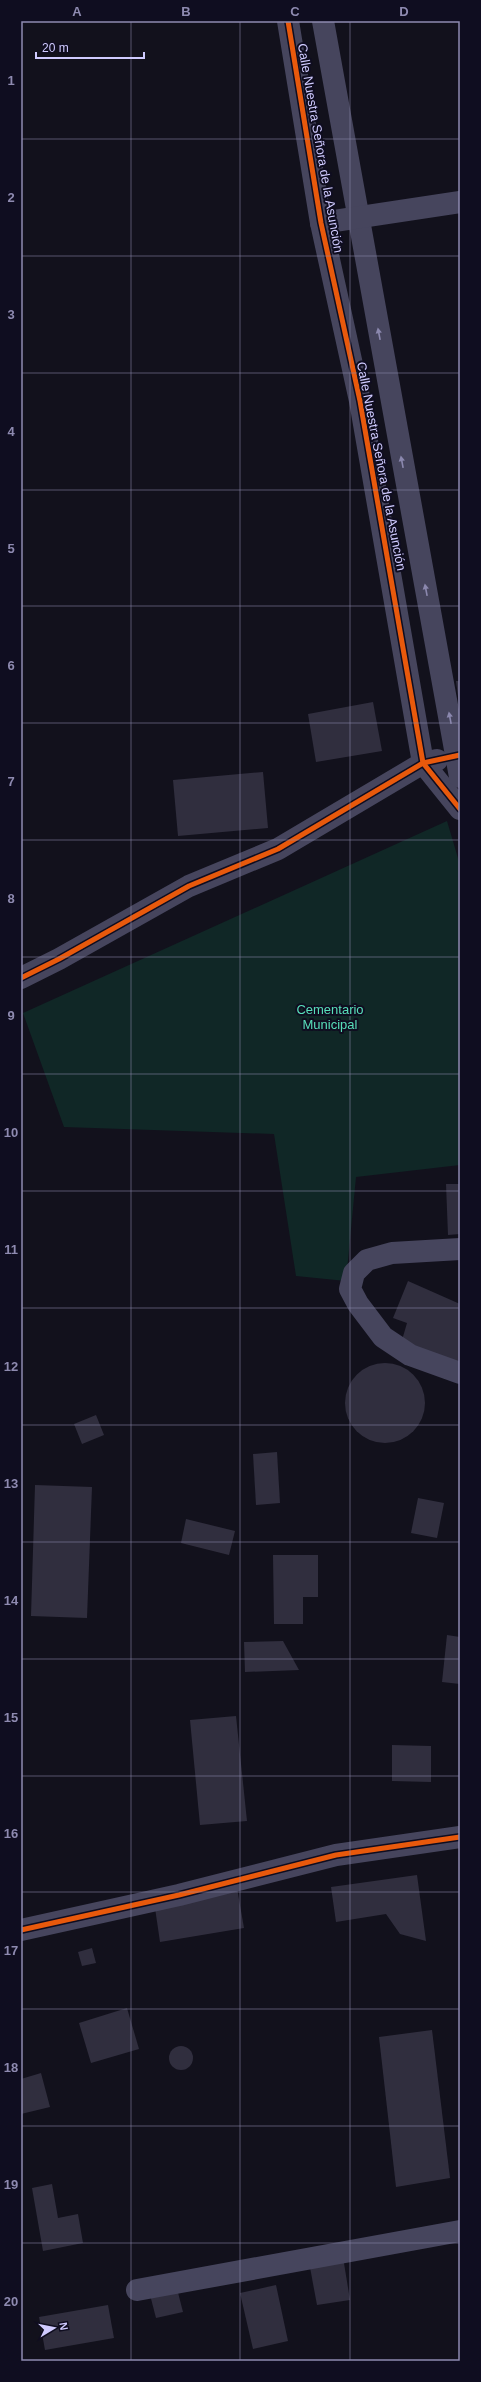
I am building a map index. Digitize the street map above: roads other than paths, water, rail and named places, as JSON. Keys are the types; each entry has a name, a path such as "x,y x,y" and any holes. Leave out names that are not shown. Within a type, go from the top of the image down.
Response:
{"street":[{"name":"Calle Nuestra Señora de la Asunción","path":"288,21 321,223 360,401 423,763 460,809"},
{"name":"Calle Nuestra Señora de la Asunción","path":"323,21 357,217 458,756 460,777"},
{"path":"321,223 460,202"},
{"path":"21,978 59,959 189,886 278,849 423,763 458,756"},
{"path":"460,1250 392,1253 367,1260 354,1273 350,1290 358,1304 383,1338 410,1355 460,1373"},
{"path":"21,1930 179,1895 336,1855 460,1836"},
{"path":"137,2290 460,2231"}],"park label":[{"name":"Cementario Municipal","path":"330,1016"}]}
